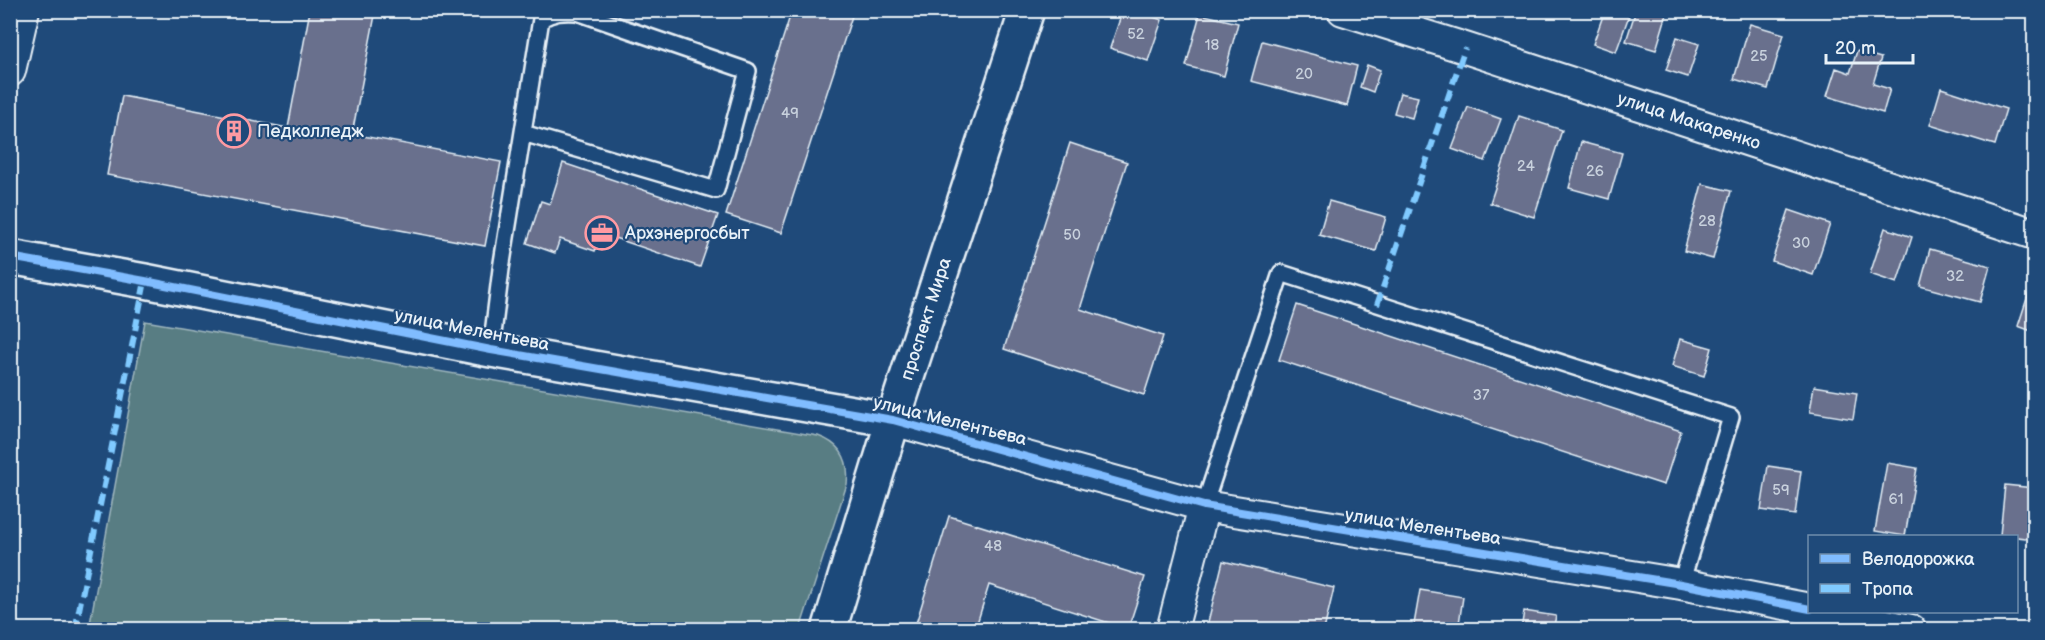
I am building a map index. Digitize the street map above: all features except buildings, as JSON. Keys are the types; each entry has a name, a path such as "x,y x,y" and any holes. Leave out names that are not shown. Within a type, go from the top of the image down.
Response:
{"street":[{"name":"проспект Мира","path":"830,630 893,420 1027,10"},
{"name":"улица Макаренко","path":"1343,10 2034,234"},
{"path":"10,71 18,27"},
{"name":"улица Мелентьева","path":"10,257 145,281 491,350 893,420 1204,506 1681,584 1808,609"},
{"path":"1172,630 1204,506"},
{"path":"1825,613 1911,630"}],"lane":[{"path":"491,350 501,269 523,132 541,20 563,11 577,12 748,71 716,190 523,132"},
{"path":"1204,506 1281,273 1731,417 1681,584"}],"green space":[{"path":"145,321 826,439 838,448 845,460 847,484 800,629 89,629"}],"marked path":[{"path":"1377,305 1465,48"},
{"path":"75,630 145,281"}],"cycle path":[{"path":"10,257 145,281 491,350 893,420 1204,506 1681,584 1808,609"}],"place":[{"name":"Педколледж","path":"234,131"},
{"name":"Архэнергосбыт","path":"602,233"}]}
